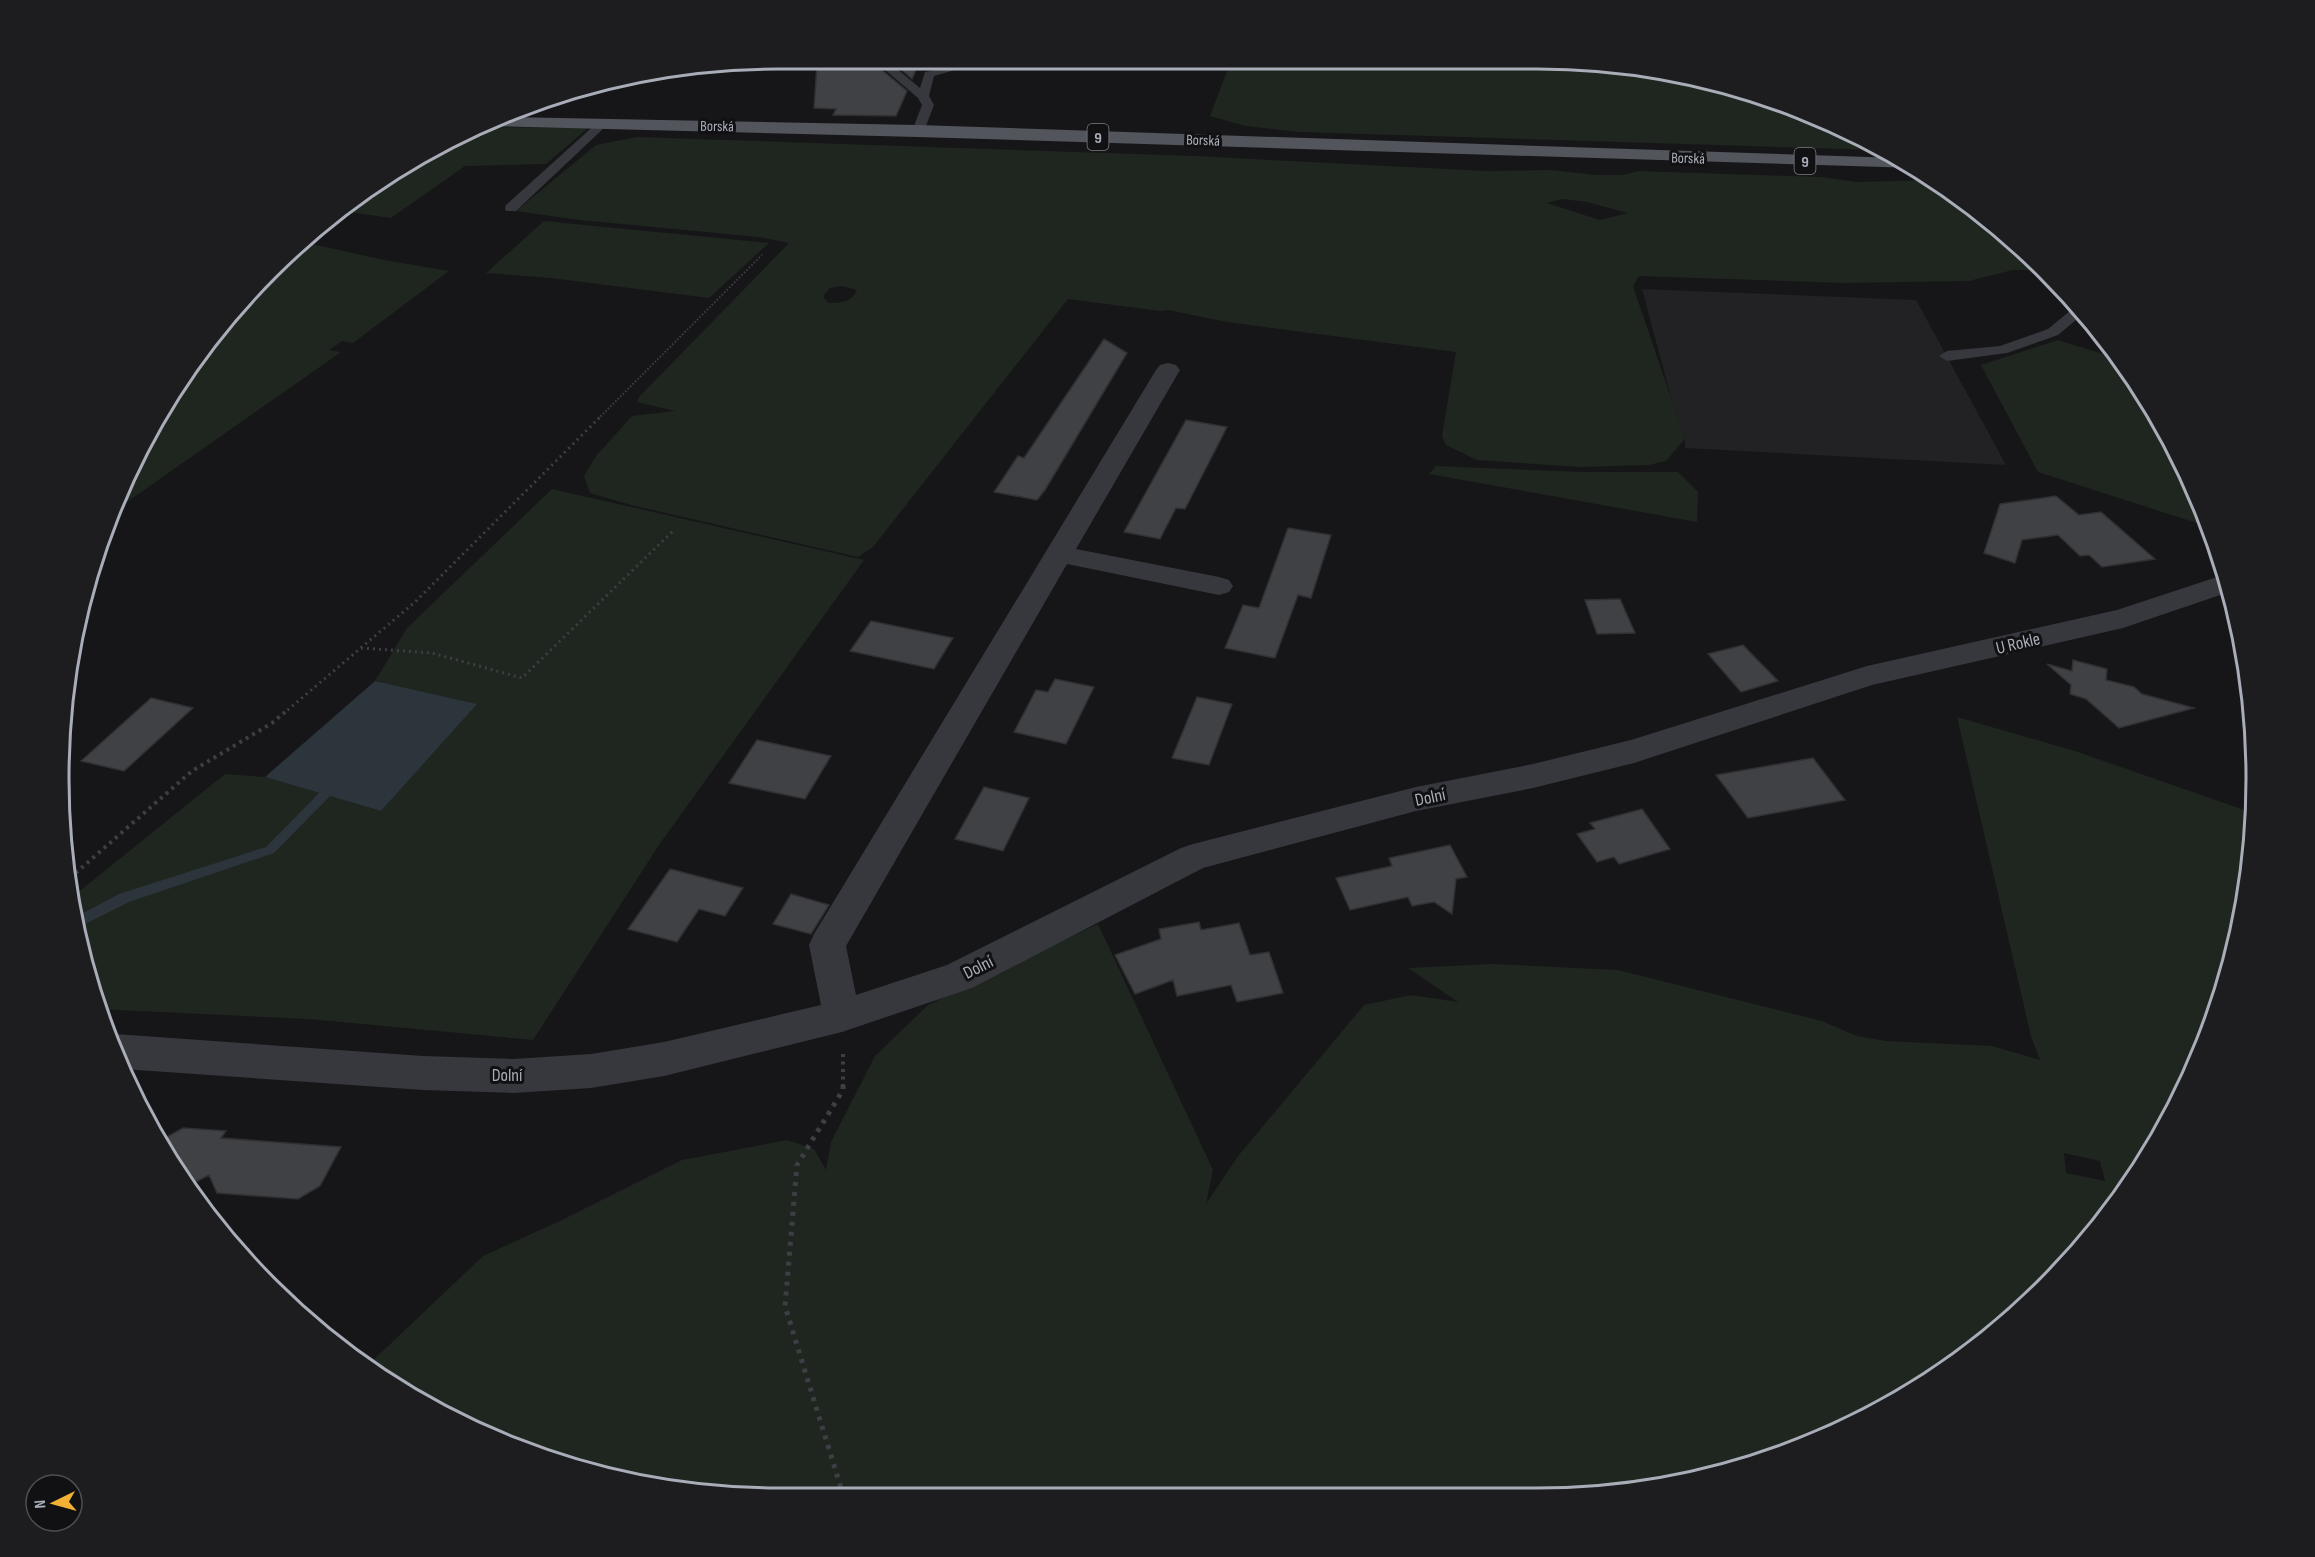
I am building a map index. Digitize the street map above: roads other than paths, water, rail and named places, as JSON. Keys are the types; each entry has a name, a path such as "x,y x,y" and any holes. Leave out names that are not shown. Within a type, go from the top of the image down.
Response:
{"main road":[{"name":"Borská","path":"509,122 918,130 1890,163"}],"street":[{"path":"842,1017 827,945 1168,370"},
{"path":"1059,554 1219,586"},
{"name":"U Rokle","path":"1808,694 1866,676 2123,618 2219,585"},
{"name":"Dolní","path":"124,1052 423,1073 514,1076 591,1071 664,1059 842,1017 959,977 1193,857 1416,799 1533,776 1634,751 1808,694"}],"lane":[{"path":"890,69 922,96 928,105 918,130"},
{"path":"922,96 929,74 950,69"},
{"path":"511,208 602,124"},
{"path":"1947,356 2002,350 2053,332 2073,315"}],"waterway":[{"path":"83,919 124,898 270,850 334,785"}]}
